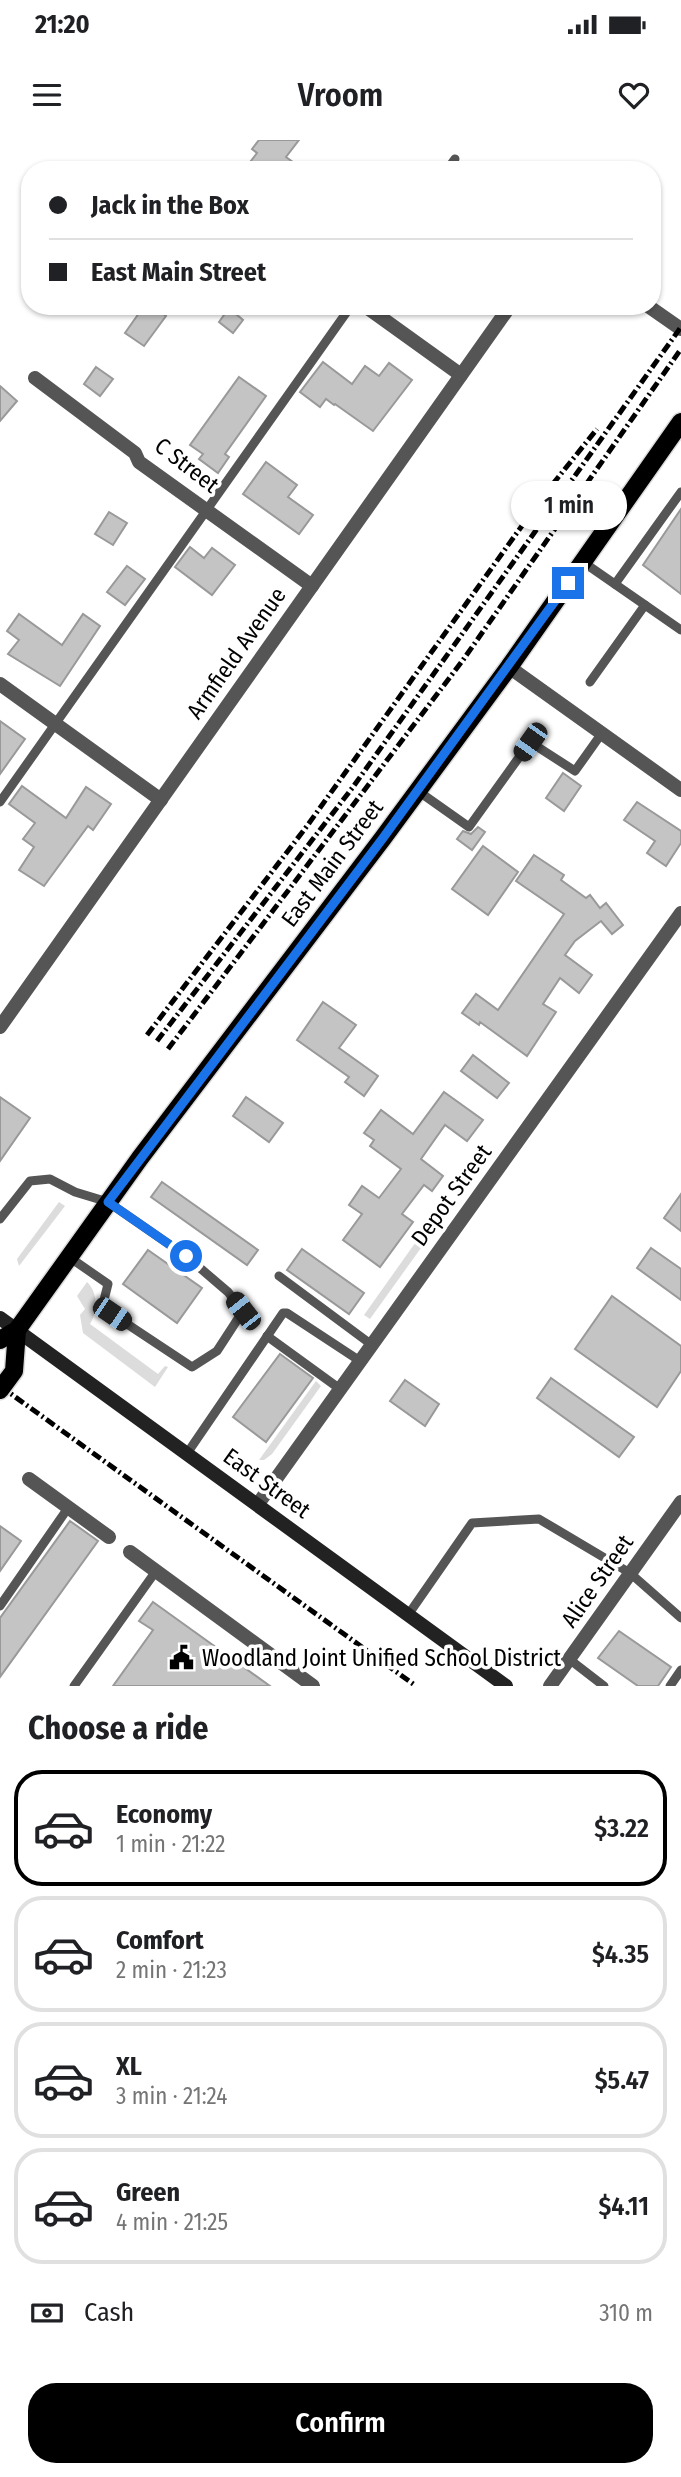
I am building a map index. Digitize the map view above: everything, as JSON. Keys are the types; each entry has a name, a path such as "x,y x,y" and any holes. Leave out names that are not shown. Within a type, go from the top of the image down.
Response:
{"main road":[{"name":"East Main Street","path":"17,1330 108,1202 509,667 681,422"},
{"name":"East Street","path":"0,1318 188,1452 506,1686"},
{"path":"0,1340 17,1330"},
{"path":"0,1390 14,1371 17,1330"}],"street":[{"path":"378,315 461,375"},
{"name":"Armfield Avenue","path":"0,1027 6,1006 160,800 504,315"},
{"path":"661,315 681,329"},
{"name":"C Street","path":"35,377 135,453 139,462 312,586"},
{"path":"509,667 681,790"},
{"path":"0,684 160,800"},
{"name":"Depot Street","path":"258,1504 681,913"},
{"path":"29,1479 109,1537"},
{"name":"Alice Street","path":"550,1686 680,1506"},
{"path":"130,1552 313,1686"}],"lane":[{"path":"0,802 345,315"},
{"path":"615,584 681,492"},
{"path":"583,562 681,630"},
{"path":"590,682 645,605"},
{"path":"418,790 469,827 530,742 575,771 602,733"},
{"path":"0,1219 30,1181 50,1179 75,1192 108,1202 186,1256 228,1292 243,1311 217,1350 192,1367 112,1314 104,1300 108,1284 69,1257"},
{"path":"279,1276 372,1345"},
{"path":"188,1452 281,1316 287,1313 360,1361"},
{"path":"267,1336 340,1389"},
{"path":"0,1606 68,1508"},
{"path":"408,1615 472,1523 539,1519 630,1573 681,1618"},
{"path":"74,1686 156,1571"},
{"path":"569,1659 604,1686"},
{"path":"670,1686 681,1671"}],"shaded area":[{"path":"59,1202 65,1206 19,1266 17,1259"},
{"path":"430,1222 436,1227 370,1319 364,1315"},
{"path":"87,1282 96,1302 90,1324 158,1374 165,1366 168,1367 155,1387 83,1333 80,1315 85,1309 77,1296"},
{"path":"316,1381 321,1386 272,1454 259,1460"}],"building":[{"path":"259,140 299,140 286,157 292,161 251,161 257,153 252,149"},
{"path":"138,315 166,316 144,346 125,333"},
{"path":"224,315 237,315 243,320 233,333 219,322"},
{"path":"323,362 352,384 365,366 379,376 389,363 412,380 373,431 326,399 320,407 300,392"},
{"path":"96,367 113,379 100,396 84,384"},
{"path":"239,377 266,396 225,454 229,457 218,473 199,459 203,454 190,445"},
{"path":"0,386 17,401 0,421"},
{"path":"266,462 297,485 288,497 313,515 299,534 243,494"},
{"path":"681,509 681,594 643,565"},
{"path":"109,512 127,523 113,545 95,534"},
{"path":"190,547 204,558 212,548 235,565 212,595 175,567"},
{"path":"127,566 145,579 125,605 107,592"},
{"path":"19,614 62,645 83,614 100,626 60,686 8,654 19,640 7,631"},
{"path":"0,721 25,739 0,774"},
{"path":"563,773 581,786 564,811 546,798"},
{"path":"22,786 66,818 86,787 111,804 93,830 88,826 44,886 19,870 34,847 23,839 35,823 9,804"},
{"path":"637,802 681,831 681,843 666,866 647,853 655,841 624,820"},
{"path":"478,827 485,832 472,850 457,839 463,831 471,834"},
{"path":"483,846 518,872 488,915 452,889"},
{"path":"534,855 564,875 561,880 586,898 590,895 600,908 606,903 623,925 612,934 601,921 575,941 565,955 592,975 579,993 560,978 543,1004 556,1012 527,1056 480,1022 479,1025 462,1013 476,994 498,1010 564,914 516,881"},
{"path":"323,1002 356,1025 339,1048 378,1076 364,1096 345,1082 349,1077 297,1040"},
{"path":"473,1055 509,1083 497,1098 461,1071"},
{"path":"444,1092 483,1120 467,1141 445,1125 421,1159 443,1176 432,1191 424,1185 402,1214 413,1222 380,1267 343,1240 362,1214 349,1205 362,1186 379,1198 401,1169 370,1146 374,1140 364,1133 381,1110 413,1134"},
{"path":"0,1097 30,1118 0,1161"},
{"path":"246,1097 283,1123 269,1142 233,1116"},
{"path":"162,1182 258,1250 247,1265 151,1197"},
{"path":"681,1194 681,1231 664,1218"},
{"path":"651,1248 681,1269 681,1300 637,1268"},
{"path":"302,1249 364,1293 349,1314 287,1270"},
{"path":"148,1250 202,1288 177,1323 123,1284"},
{"path":"612,1296 681,1346 681,1371 657,1407 575,1349"},
{"path":"280,1354 313,1378 266,1442 233,1417"},
{"path":"551,1378 634,1437 619,1457 537,1398"},
{"path":"405,1380 439,1404 425,1426 390,1401"},
{"path":"70,1521 98,1541 0,1677 0,1618"},
{"path":"0,1526 21,1541 0,1571"},
{"name":"Woodland Joint Unified School District","path":"153,1602 270,1686 113,1686 153,1630 139,1621"},
{"path":"619,1631 671,1667 658,1686 638,1686 598,1658"}],"railway":[{"path":"157,1041 353,787 681,327"},
{"path":"168,1049 463,660 681,349"},
{"path":"147,1035 307,826 544,495 597,429"},
{"path":"0,1386 416,1686"}],"place":[{"name":"Woodland Joint Unified School District","path":"182,1658"}],"route":[{"path":"186,1256 108,1202 383,838 568,583"}]}
